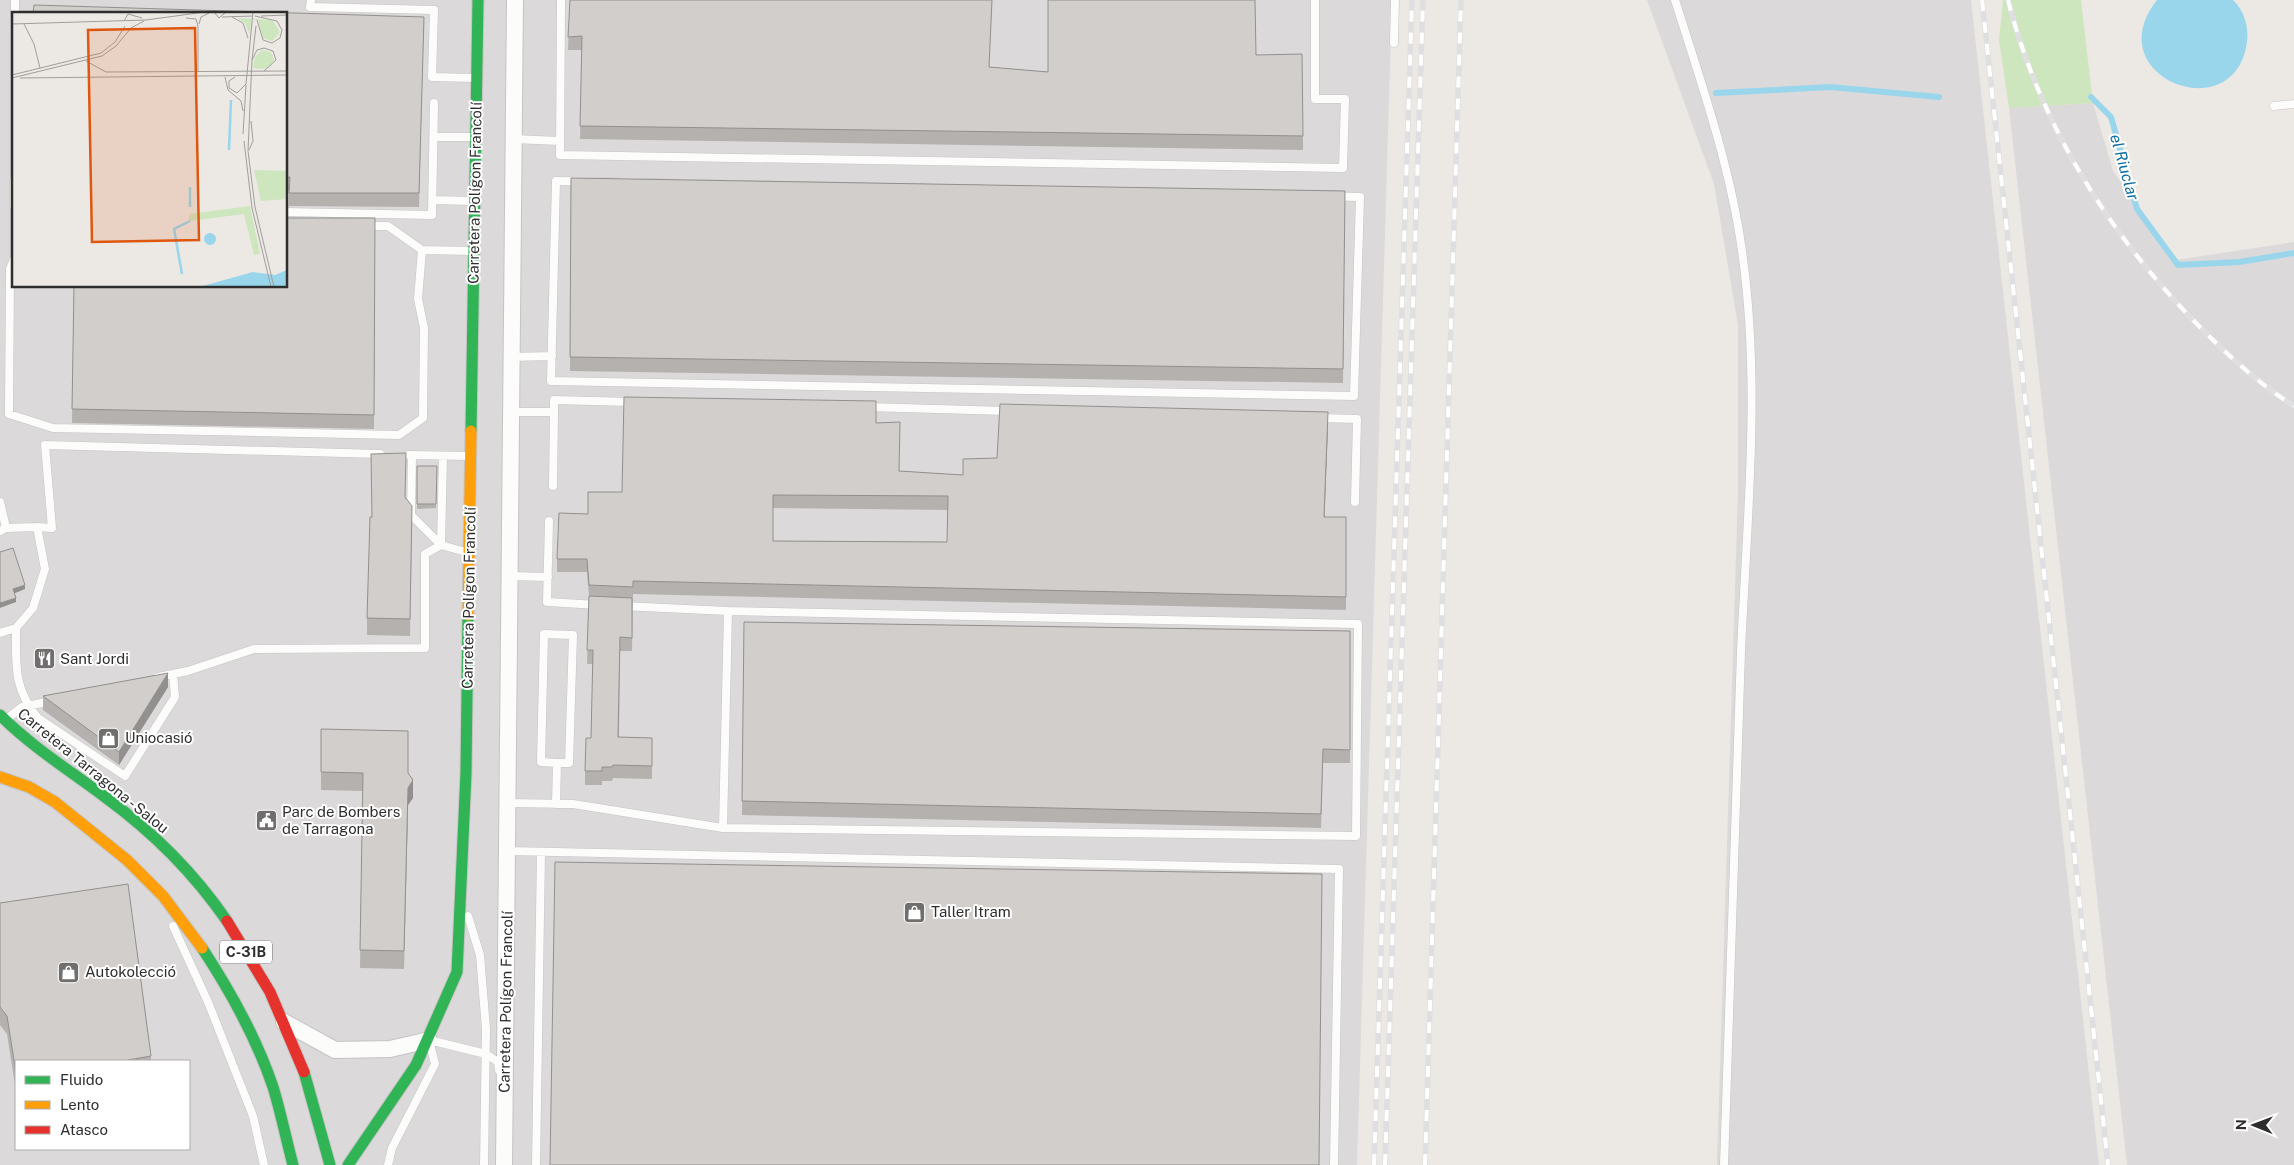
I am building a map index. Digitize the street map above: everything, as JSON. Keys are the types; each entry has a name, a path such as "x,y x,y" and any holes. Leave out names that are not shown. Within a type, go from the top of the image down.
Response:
{"street":[{"name":"Carretera Polígon Francolí","path":"348,1165 416,1065 429,1040 458,972 466,773 478,0"},
{"name":"Carretera Polígon Francolí","path":"504,1165 514,0"},
{"name":"Carretera Tarragona - Salou","path":"3,718 28,741 120,809 179,860 213,903 248,954 284,1022 306,1076 330,1165"},
{"name":"C-31B","path":"0,778 40,791 69,811 142,873 183,920 203,948 250,1031 273,1088 293,1165"},
{"path":"284,1022 335,1050 390,1049 429,1040"}],"lane":[{"path":"310,0 310,7 434,10 432,76 477,78"},
{"path":"561,0 560,155 1342,168 1345,100 1315,99 1315,0"},
{"path":"1394,43 1395,0"},
{"path":"1675,0 1728,174 1742,249 1751,330 1752,410 1738,728 1724,1165"},
{"path":"288,212 432,215 434,103"},
{"path":"2274,106 2294,104"},
{"path":"434,137 476,137"},
{"path":"513,140 560,141"},
{"path":"556,181 1360,197 1354,396 551,381 552,356 556,181"},
{"path":"433,200 476,202"},
{"path":"361,226 388,226 422,250 475,251"},
{"path":"12,264 10,269 8,414 53,428 399,435 422,418 424,328 418,299 422,250"},
{"path":"510,358 552,356"},
{"path":"553,486 554,400 643,402"},
{"path":"862,407 1020,411"},
{"path":"510,412 554,412"},
{"path":"1308,418 1357,419 1355,502"},
{"path":"0,502 3,530 37,527 52,528 45,445 393,454"},
{"path":"402,455 471,456"},
{"path":"412,455 411,515 441,545 469,553"},
{"path":"441,545 443,456"},
{"path":"549,521 547,602 604,605"},
{"path":"0,633 16,628 33,608 45,570 37,527"},
{"path":"154,678 254,649 425,648 425,554 441,545"},
{"path":"509,576 548,577"},
{"path":"508,803 573,804 723,828 1356,836 1358,624 728,611 614,606"},
{"path":"723,828 728,611"},
{"path":"16,628 16,676 28,706 38,718 125,776 175,697 173,674"},
{"path":"544,634 573,635 569,763 557,763 540,762 544,634"},
{"path":"3,718 22,707 57,700"},
{"path":"556,804 557,763"},
{"path":"508,851 1339,869 1334,1165"},
{"path":"536,1165 541,852"},
{"path":"158,892 208,1002 250,1107 264,1165"},
{"path":"461,893 480,955 486,1029 484,1165"},
{"path":"388,1165 392,1148 416,1105 435,1064 429,1040 486,1054 498,1062 504,1102"}],"shaded area":[{"path":"0,0 1392,0 1357,1165 0,1165"},
{"path":"1647,0 1971,0 2099,1165 1717,1165 1738,492 1738,325 1714,184"},
{"path":"2093,103 2113,171 2176,260 2294,242 2294,1165 2127,1165 2009,108"}],"green space":[{"path":"2003,0 2081,0 2093,103 2009,108 1999,40"}],"water":[{"path":"2157,0 2233,0 2243,14 2247,31 2247,42 2237,69 2219,84 2197,88 2175,83 2156,71 2144,52 2143,28"}],"building":[{"path":"570,0 992,0 989,67 1048,72 1048,0 1255,0 1256,55 1302,54 1303,136 580,126 582,36 568,37"},
{"path":"34,5 262,12 33,12"},
{"path":"288,13 424,17 419,193 289,193 290,177 288,177"},
{"path":"571,178 1345,191 1343,369 570,357"},
{"path":"288,218 375,218 374,415 72,409 74,288 288,288"},
{"path":"624,397 876,401 876,423 900,422 899,471 963,475 963,459 997,458 1000,404 1328,412 1324,517 1346,517 1346,597 633,581 633,587 589,585 587,559 557,559 559,513 588,514 588,492 622,492","holes":["773,495 948,496 947,542 773,541"]},
{"path":"406,453 405,497 412,506 410,619 367,618 370,517 372,517 371,454"},
{"path":"417,466 437,466 436,504 417,504"},
{"path":"13,548 25,585 13,589 16,598 0,603 0,552"},
{"path":"589,596 632,598 632,638 620,637 618,737 652,738 652,766 613,765 612,767 602,767 602,771 585,771 586,738 591,738 593,650 587,650"},
{"path":"744,622 1350,631 1350,750 1323,749 1321,814 742,801"},
{"name":"Uniocasió","path":"168,673 119,752 43,696"},
{"path":"321,729 408,731 408,773 413,780 408,788 404,951 360,950 363,773 321,772"},
{"path":"555,862 1322,874 1319,1165 550,1165"},
{"name":"Autokolecció","path":"128,884 151,1056 128,1060 15,1060 15,1067 7,1016 0,1007 0,903"}],"waterway":[{"name":"el Riuclar","path":"1716,93 1830,87 1939,97"},
{"name":"el Riuclar","path":"2091,97 2111,117 2137,209 2178,265 2239,262 2294,253"}],"railway":[{"path":"1374,1165 1412,0"},
{"path":"1385,1165 1423,0"},
{"path":"1425,1165 1461,0"},
{"path":"1982,0 2108,1165"},
{"path":"2008,0 2021,45 2038,88 2057,130 2103,210 2130,247 2191,318 2240,365 2266,387 2294,406"}],"traffic: fast":[{"path":"471,431 478,0"},
{"path":"348,1165 416,1065 457,972 466,773 468,615"},
{"path":"0,715 38,748 140,824 187,870 227,921"},
{"path":"202,948 233,998 259,1050 279,1106 293,1165"},
{"path":"304,1072 330,1165"}],"traffic: slow":[{"path":"468,615 471,431"},
{"path":"0,777 29,787 55,802 127,860 163,896 202,948"}],"traffic: jam":[{"path":"227,921 270,992 304,1072"}],"place":[{"name":"Sant Jordi","path":"44,659"},
{"name":"Uniocasió","path":"109,738"},
{"name":"Parc de Bombers de Tarragona","path":"266,821"},
{"name":"Taller Itram","path":"915,912"},
{"name":"Autokolecció","path":"69,972"}]}
